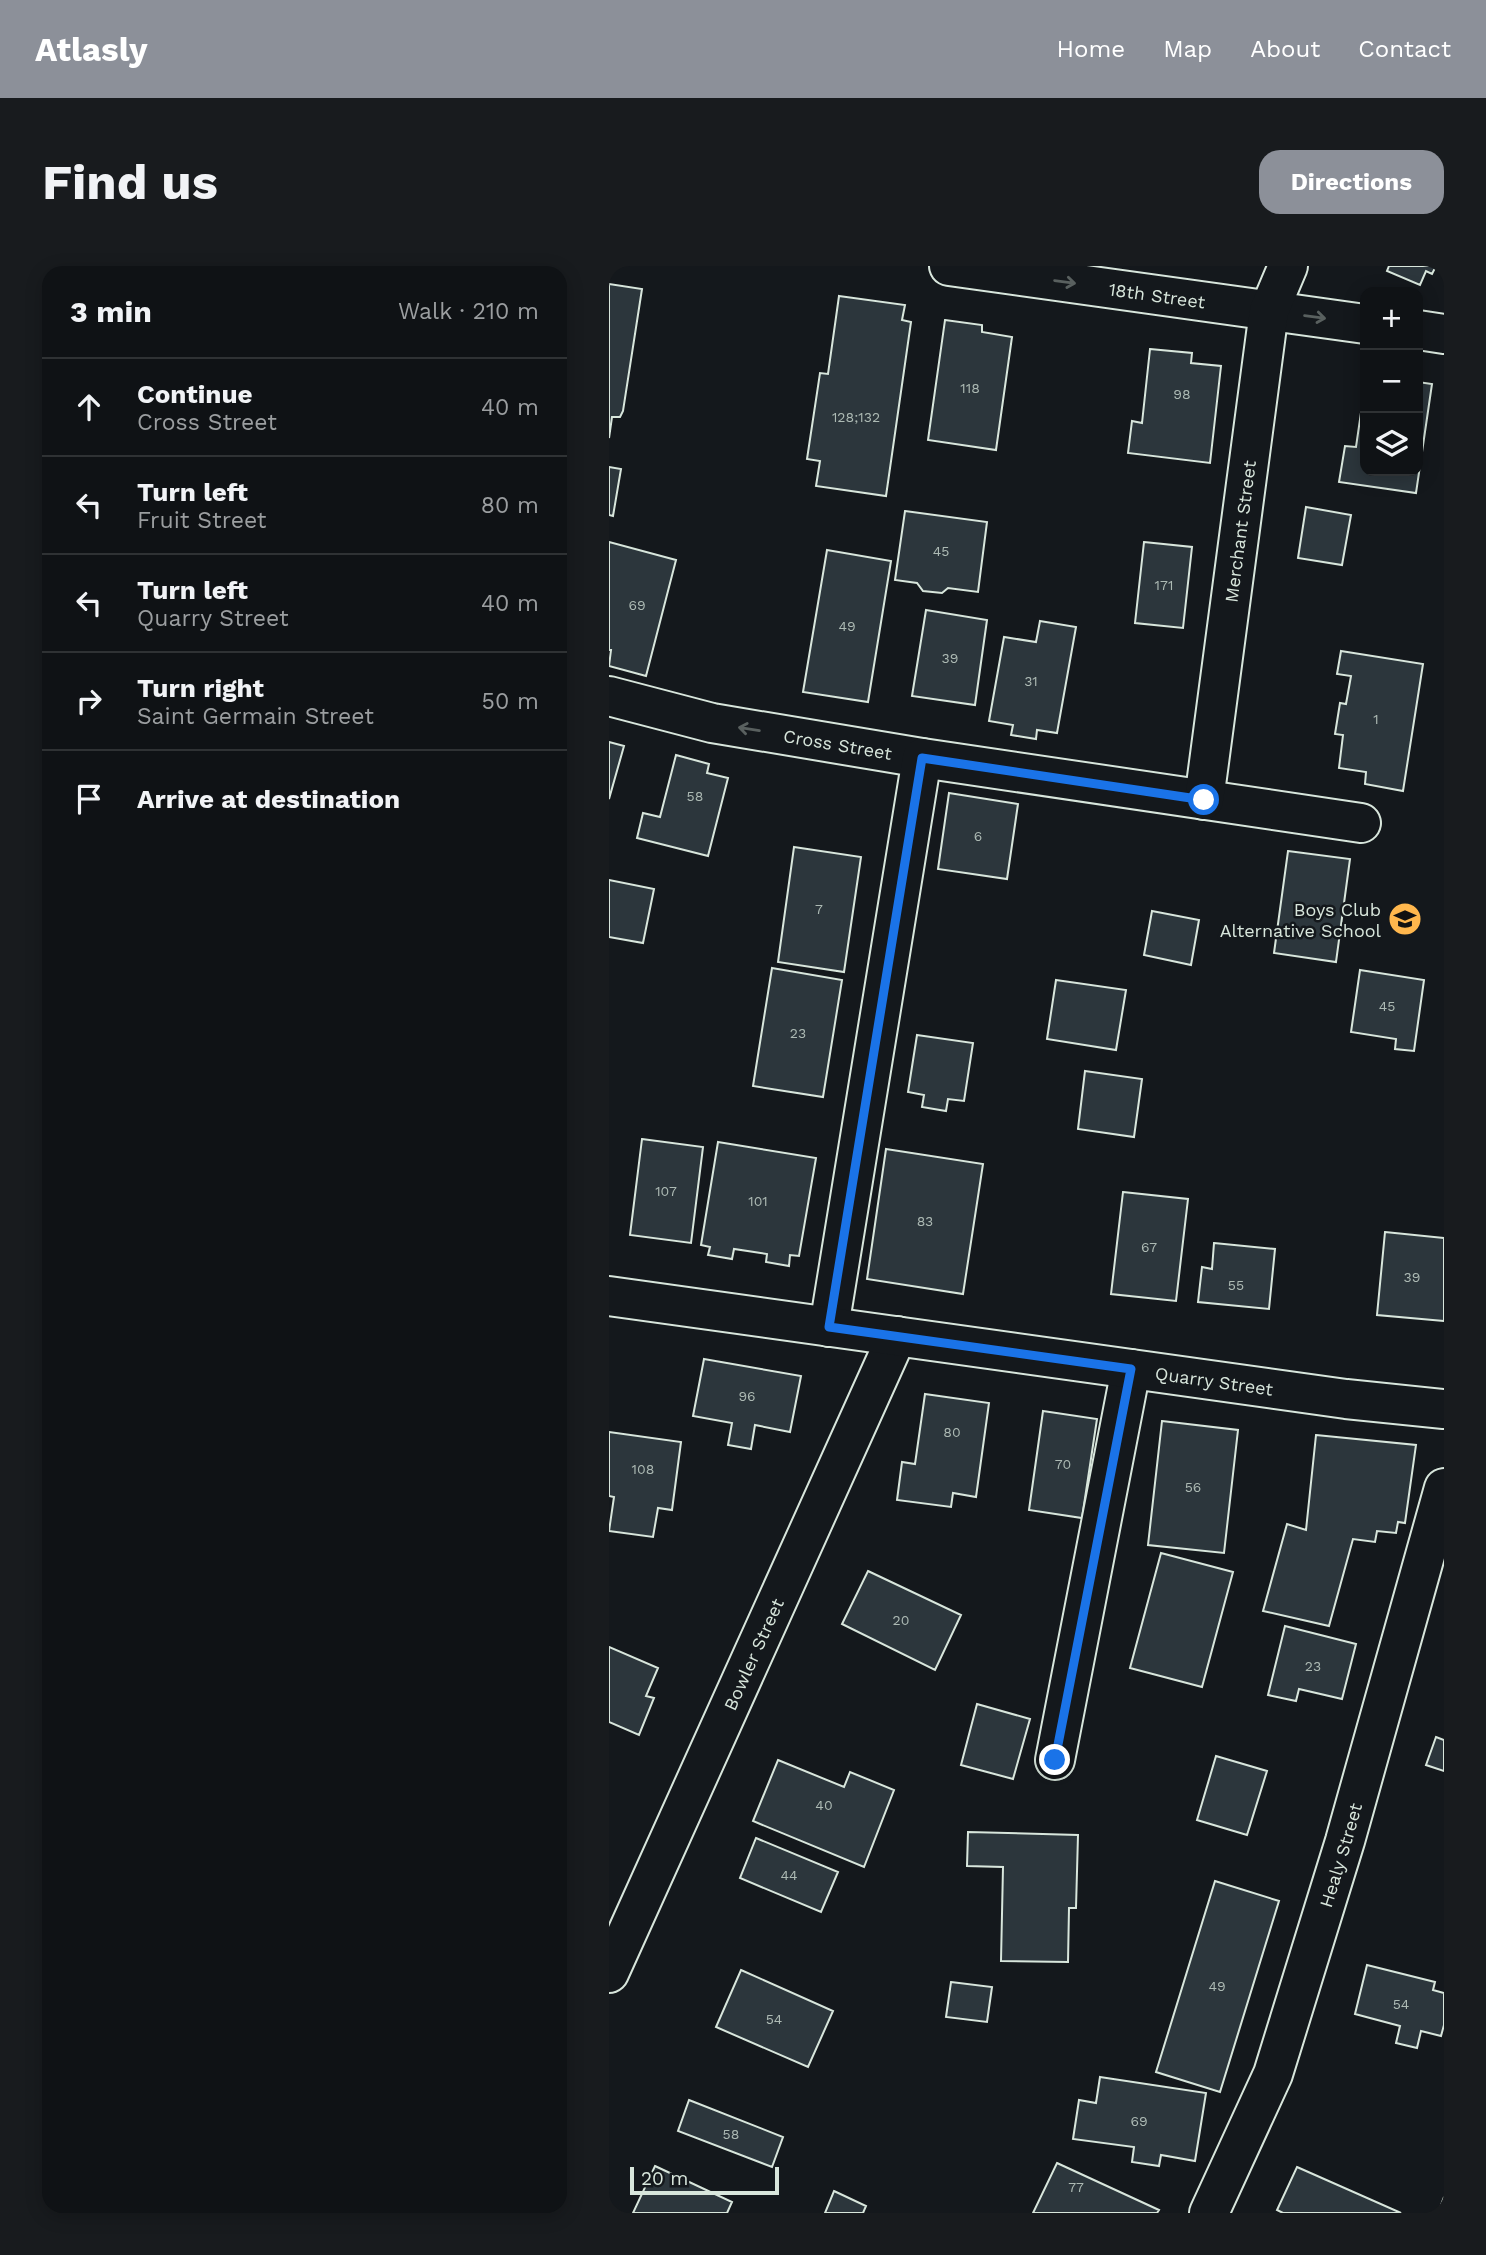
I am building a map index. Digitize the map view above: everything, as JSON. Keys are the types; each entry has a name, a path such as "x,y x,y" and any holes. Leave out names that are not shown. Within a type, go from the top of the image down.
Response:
{"street":[{"name":"18th Street","path":"949,266 1360,323"},
{"name":"Merchant Street","path":"1204,800 1269,311 1288,266"},
{"path":"1423,331 1444,334"},
{"name":"Cross Street","path":"609,696 712,723 922,758 1361,823"},
{"path":"829,1327 922,758"},
{"name":"Quarry Street","path":"609,1296 1346,1399 1444,1409"},
{"name":"Bowler Street","path":"609,1973 897,1336"},
{"path":"1055,1760 1131,1369"},
{"name":"Healy Street","path":"1209,2213 1273,2074 1345,1841 1444,1488"}],"building":[{"path":"1389,266 1436,266 1432,274 1426,271 1420,285 1387,271"},
{"path":"609,284 642,289 623,411 620,417 612,417 609,438"},
{"path":"839,296 905,305 902,320 911,322 886,496 816,486 820,461 807,459 820,373 828,374"},
{"path":"945,320 982,325 982,332 1012,337 996,450 928,440"},
{"path":"1150,349 1192,353 1191,363 1221,366 1210,463 1128,453 1132,421 1142,423"},
{"path":"1423,383 1432,384 1423,445"},
{"path":"1360,419 1360,476 1418,476 1416,493 1339,482 1345,446 1356,447"},
{"path":"609,467 621,469 613,516 609,515"},
{"path":"1306,507 1351,515 1342,565 1298,558"},
{"path":"905,511 987,522 978,592 948,588 942,593 923,591 917,583 895,580"},
{"path":"609,542 676,560 646,676 609,666"},
{"path":"1144,542 1192,547 1183,628 1135,623"},
{"path":"827,550 891,561 868,702 803,692"},
{"path":"926,610 987,620 975,705 912,696"},
{"path":"1040,621 1076,627 1057,733 1037,730 1036,739 1011,735 1013,725 989,721 1004,637 1036,642"},
{"path":"1341,651 1423,664 1403,791 1365,784 1366,772 1339,768 1343,735 1335,734 1340,703 1346,704 1351,676 1337,674"},
{"path":"609,742 624,746 609,799"},
{"path":"676,755 709,764 707,773 728,778 708,856 637,838 643,813 660,817"},
{"path":"949,793 1018,804 1007,879 938,869"},
{"path":"794,847 861,857 844,972 778,962"},
{"path":"1288,851 1350,859 1336,962 1274,953"},
{"path":"609,880 654,889 643,943 609,937"},
{"path":"1152,911 1199,920 1191,965 1144,955"},
{"path":"772,968 842,980 823,1097 753,1086"},
{"path":"1360,970 1424,980 1414,1051 1395,1049 1396,1039 1351,1032"},
{"path":"1056,980 1126,990 1116,1050 1047,1039"},
{"path":"917,1035 973,1043 964,1101 948,1099 946,1111 922,1107 924,1095 908,1092"},
{"path":"1085,1071 1142,1079 1134,1137 1078,1129"},
{"path":"642,1139 703,1147 691,1243 630,1235"},
{"path":"718,1142 816,1158 799,1256 790,1255 789,1266 766,1262 767,1254 734,1249 732,1259 708,1255 710,1247 701,1245"},
{"path":"886,1149 983,1164 963,1294 867,1279"},
{"path":"1123,1192 1188,1199 1176,1301 1111,1294"},
{"path":"1385,1232 1444,1238 1444,1321 1377,1315"},
{"path":"1214,1243 1275,1249 1269,1309 1198,1302 1202,1267 1212,1269"},
{"path":"704,1359 801,1376 790,1432 755,1425 751,1449 728,1445 732,1423 693,1416"},
{"path":"925,1394 989,1403 976,1497 953,1493 951,1507 897,1500 902,1462 915,1464"},
{"path":"1043,1411 1097,1419 1082,1518 1029,1510"},
{"path":"1162,1421 1238,1430 1224,1553 1148,1545"},
{"path":"609,1432 681,1442 672,1510 658,1508 653,1537 609,1531 614,1497 609,1496"},
{"path":"1316,1435 1416,1445 1405,1523 1398,1522 1396,1533 1377,1531 1375,1542 1353,1539 1329,1626 1263,1611 1287,1524 1306,1530"},
{"path":"1161,1553 1233,1572 1202,1687 1130,1668"},
{"path":"868,1571 961,1615 935,1670 842,1624"},
{"path":"1285,1626 1356,1644 1342,1699 1299,1689 1296,1701 1268,1695"},
{"path":"609,1647 658,1668 646,1696 654,1698 639,1735 609,1722"},
{"path":"977,1704 1030,1719 1013,1779 961,1765"},
{"path":"1436,1737 1444,1740 1444,1771 1426,1765"},
{"path":"1216,1756 1267,1771 1247,1835 1197,1820"},
{"path":"778,1760 844,1787 850,1772 894,1790 864,1867 753,1821"},
{"path":"968,1832 1078,1835 1076,1908 1069,1908 1068,1962 1001,1961 1003,1867 967,1866"},
{"path":"756,1838 838,1872 821,1912 740,1878"},
{"path":"1215,1881 1279,1901 1220,2092 1156,2072"},
{"path":"1367,1965 1435,1982 1433,1990 1444,1993 1444,2025 1441,2036 1421,2031 1417,2048 1396,2043 1400,2026 1355,2014"},
{"path":"741,1970 833,2011 808,2067 716,2027"},
{"path":"951,1982 992,1987 987,2022 946,2017"},
{"path":"1100,2077 1206,2093 1195,2161 1161,2155 1159,2166 1132,2162 1134,2147 1073,2139 1079,2100 1096,2103"},
{"path":"689,2100 783,2137 772,2167 678,2131"},
{"path":"1057,2163 1159,2210 1157,2213 1033,2213"},
{"path":"655,2166 732,2202 727,2213 633,2213"},
{"path":"1297,2167 1401,2213 1283,2213 1277,2210"},
{"path":"834,2191 866,2206 863,2213 825,2213"},
{"path":"1444,2197 1444,2213 1438,2213"}],"place":[{"name":"Boys Club Alternative School","path":"1405,919"}],"route":[{"path":"1055,1760 1131,1369 829,1327 922,758 1204,800"}]}
